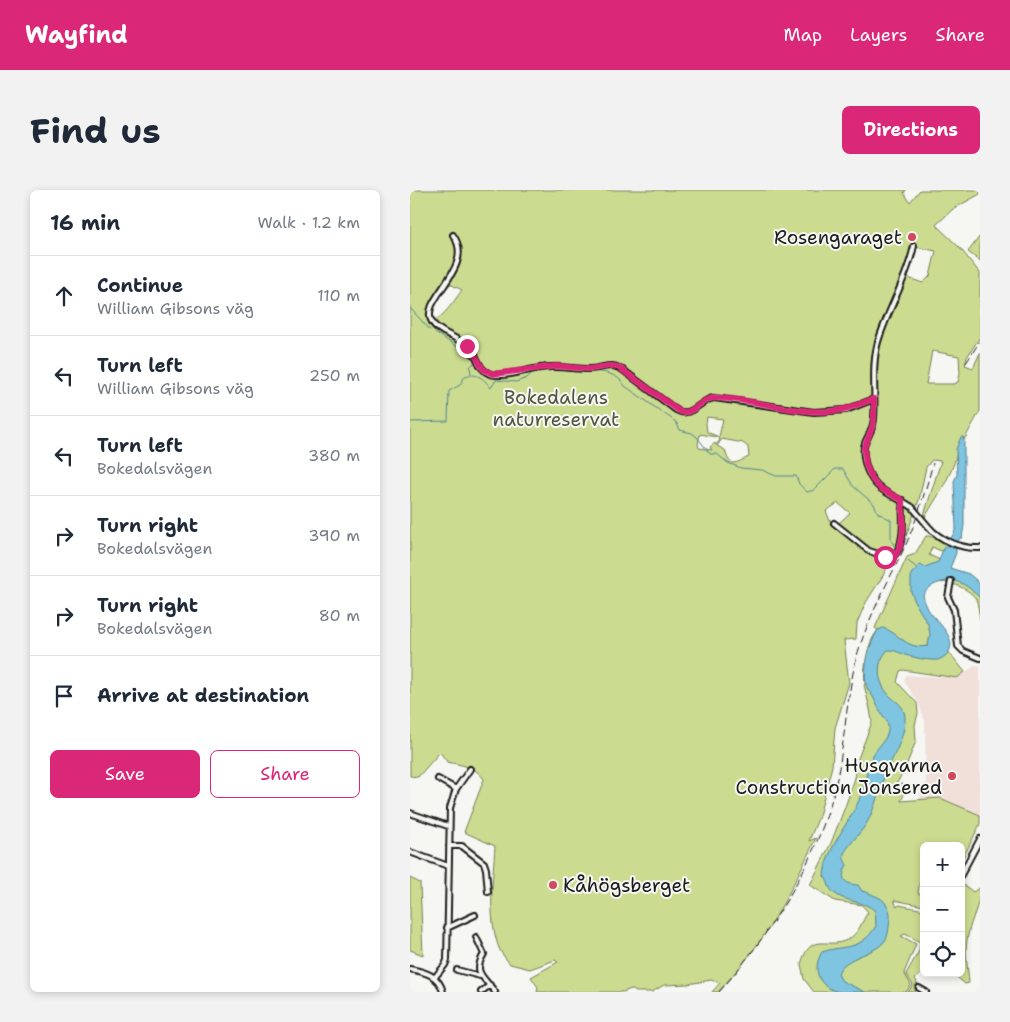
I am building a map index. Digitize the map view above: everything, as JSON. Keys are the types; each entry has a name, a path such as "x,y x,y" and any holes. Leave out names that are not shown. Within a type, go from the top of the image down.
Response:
{"street":[{"path":"453,235 457,241 458,248 457,264 449,280 433,303 430,318 436,328 470,348 479,364 489,373 500,375 557,366 590,369 614,366 623,370 676,410 685,413 691,411 704,401 714,398 806,412 846,410 874,399"},
{"path":"914,246 878,342 875,369 874,418 864,448 866,465 872,479 880,488 912,507 935,534 959,546 980,548"},
{"path":"834,523 869,551 891,558 897,553 900,544 903,524 902,500"},
{"path":"951,582 948,597 954,610 958,646 962,651 980,658"},
{"path":"435,977 447,960 448,826 450,808 456,789 470,769"},
{"path":"438,779 456,789"},
{"path":"410,813 448,826"},
{"path":"965,867 980,839"},
{"path":"449,846 462,846 484,863 488,892"},
{"path":"410,852 448,866"},
{"path":"447,928 475,916"},
{"path":"476,937 484,954 479,963 480,976"},
{"path":"410,969 423,971 435,977 440,982 443,992"},
{"path":"457,970 480,976 490,985 494,992"},
{"path":"481,992 490,985"},
{"path":"919,988 926,992"}],"shaded area":[{"path":"976,665 980,667 980,815 940,798 920,800 920,791 926,790 925,721 918,702 904,681 906,675 957,678"}],"green space":[{"name":"Bokedalens naturreservat","path":"410,190 906,190 904,193 910,202 920,190 980,190 980,194 953,209 936,225 959,247 980,273 980,337 967,357 965,365 973,368 980,353 980,411 964,440 963,437 948,477 925,517 924,515 941,461 932,460 926,467 919,500 905,539 893,555 884,574 865,604 857,623 856,639 844,640 849,683 835,728 832,766 819,816 809,841 816,838 788,895 769,928 745,961 718,992 712,992 720,983 711,980 688,984 664,985 652,992 636,992 631,989 623,992 537,992 538,987 531,977 558,962 555,960 530,969 510,964 504,956 495,936 493,923 492,884 495,846 464,832 484,779 472,769 447,762 440,752 418,777 410,776","holes":["916,247 936,251 930,276 923,283 907,276 915,257","450,284 462,290 445,312 433,320 432,314 436,300","932,351 959,356 960,373 958,382 954,384 926,384","707,417 723,419 719,437 707,432","700,434 717,437 720,440 716,445 715,443 710,447 712,450 699,448","722,439 743,443 748,447 749,457 734,463 729,460 725,450 717,446","838,503 850,513 839,523 830,521 826,511"]},
{"path":"980,236 980,261 968,252"},
{"path":"926,536 949,543 941,551 932,547 929,555 940,560 939,563 972,578 980,587 980,619 976,599 966,590 952,584 937,582 925,587 920,598 948,651 965,672 957,678 900,671 897,682 917,703 918,713 915,725 916,741 904,771 895,786 904,785 906,790 901,801 940,798 980,815 980,824 965,854 965,842 920,842 920,881 918,893 920,894 920,905 894,900 897,907 899,905 920,909 920,942 905,934 901,936 916,944 904,973 911,985 906,992 814,992 804,979 801,964 809,947 814,944 839,943 847,940 857,931 868,912 862,905 835,901 810,885 831,843 845,807 855,778 857,761 872,722 864,685 867,656 871,642 878,630 875,628 907,557 915,554"},
{"path":"410,878 420,883 423,955 410,950"},
{"path":"965,886 973,892 980,889 979,901 969,929 967,941 966,953 969,983 965,984 957,977 965,977"},
{"path":"920,942 920,975 915,979 917,982 914,988 916,992 908,992 913,985 906,974 919,951"}],"water":[{"path":"961,437 964,440 964,525 962,538 956,544 956,553 950,568 969,574 976,580 980,585 980,598 958,582 948,581 931,586 923,597 928,609 948,636 951,647 948,653 941,659 934,660 888,650 881,662 879,674 883,687 903,709 905,716 904,727 900,742 883,780 871,815 844,854 847,865 843,877 846,882 858,885 862,891 880,898 888,906 890,912 889,928 883,943 870,952 847,963 838,974 842,981 865,992 840,992 827,987 819,977 817,965 822,952 858,944 876,926 875,911 871,907 834,893 824,876 828,857 859,800 872,757 888,731 886,720 867,686 865,671 867,656 878,630 883,628 914,646 928,646 930,634 928,624 911,592 911,574 920,565 925,567 938,562 944,547 956,528 954,481 957,475 956,449"}],"waterway":[{"path":"410,308 430,330"},
{"path":"435,333 476,361 470,367 471,374"},
{"path":"410,422 448,421 449,391 460,385 465,376 477,376 484,380 491,388 496,380 516,382 527,378 534,371 576,370"},
{"path":"590,371 606,373 618,378 625,386 676,422 680,430 692,433 697,437 710,454 717,454 728,463 741,468 762,470 776,476 796,476 799,484 807,492 814,490 835,469 843,469 853,486 874,504 878,513 891,520 891,540 896,549"},
{"path":"908,561 917,568"}],"railway":[{"path":"966,363 980,341"},
{"path":"719,992 738,970 774,921 805,867 818,839 836,783 851,682 859,649 875,608 911,532 933,463"}],"place":[{"name":"Rosengaraget","path":"912,237"},
{"name":"Husqvarna Construction Jonsered","path":"952,776"},
{"name":"Kåhögsberget","path":"553,885"}],"route":[{"path":"467,346 474,353 483,369 489,373 500,375 557,366 590,369 610,366 618,367 676,410 685,413 691,411 704,401 714,398 806,412 846,410 874,399 872,428 864,448 866,465 872,479 880,488 902,500 903,513 901,538 897,553 894,557 885,557"}]}
